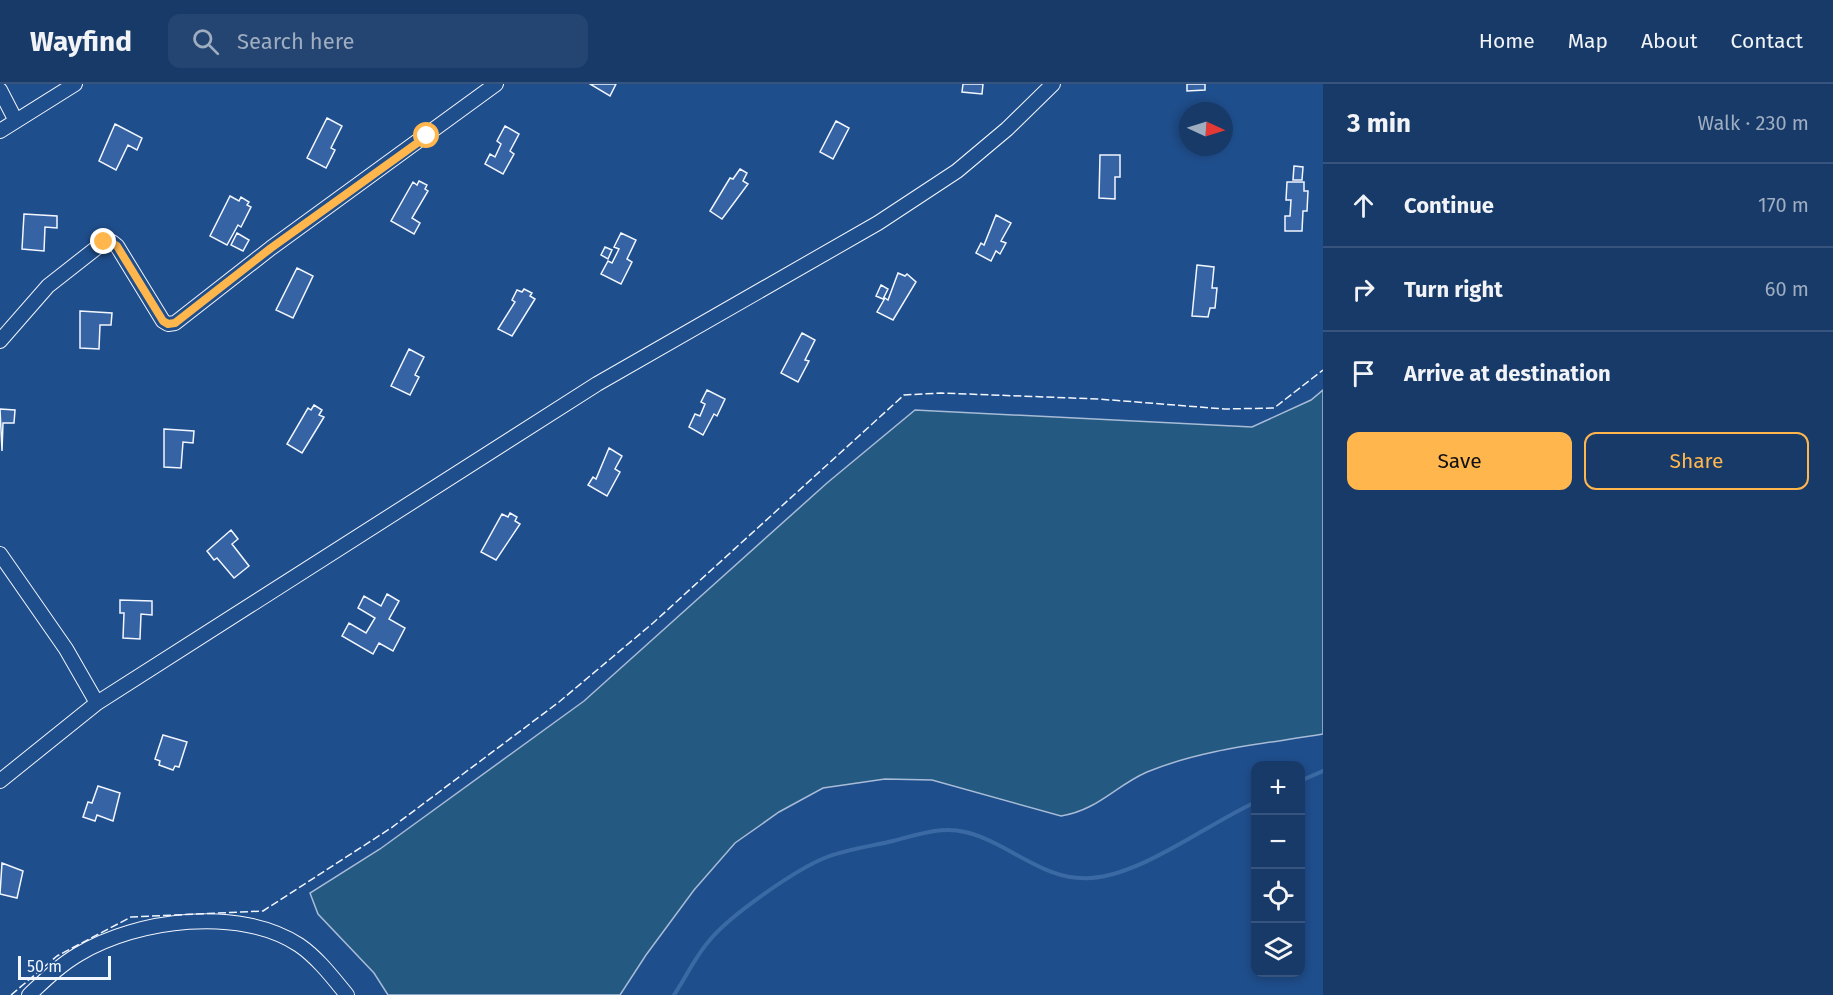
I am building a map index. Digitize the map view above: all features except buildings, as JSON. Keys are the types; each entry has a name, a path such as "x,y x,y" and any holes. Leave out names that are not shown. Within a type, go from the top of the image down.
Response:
{"street":[{"path":"0,131 75,84"},
{"path":"0,341 48,286 97,247 111,242 117,246 163,321 168,324 175,323 271,248 496,84"},
{"path":"0,781 97,703 597,384 878,223 957,171 1007,129 1053,84"},
{"path":"0,90 16,121"},
{"path":"0,554 66,649 97,703"},
{"path":"29,995 60,967 95,945 124,934 192,922 243,923 299,945 347,995"}],"shaded area":[{"path":"1323,390 1323,734 1234,748 1168,764 1136,778 1086,809 1061,816 932,780 885,779 823,788 779,812 735,843 694,890 620,995 388,995 374,973 318,914 310,893 380,849 584,701 827,483 915,410 1252,427 1311,400"}],"waterway":[{"path":"1305,779 1323,771"},
{"path":"674,995 704,947 732,919 781,882 835,854 929,832 956,830 981,837 1057,874 1074,878 1091,878 1111,875 1132,868 1251,804"}],"fence":[{"path":"11,995 57,956 131,917 263,911 391,828 559,702 653,623 904,395 941,393 1098,399 1225,409 1274,408 1323,370"}],"route":[{"path":"104,242 111,242 117,246 163,321 168,324 175,323 271,248 427,136"}]}
